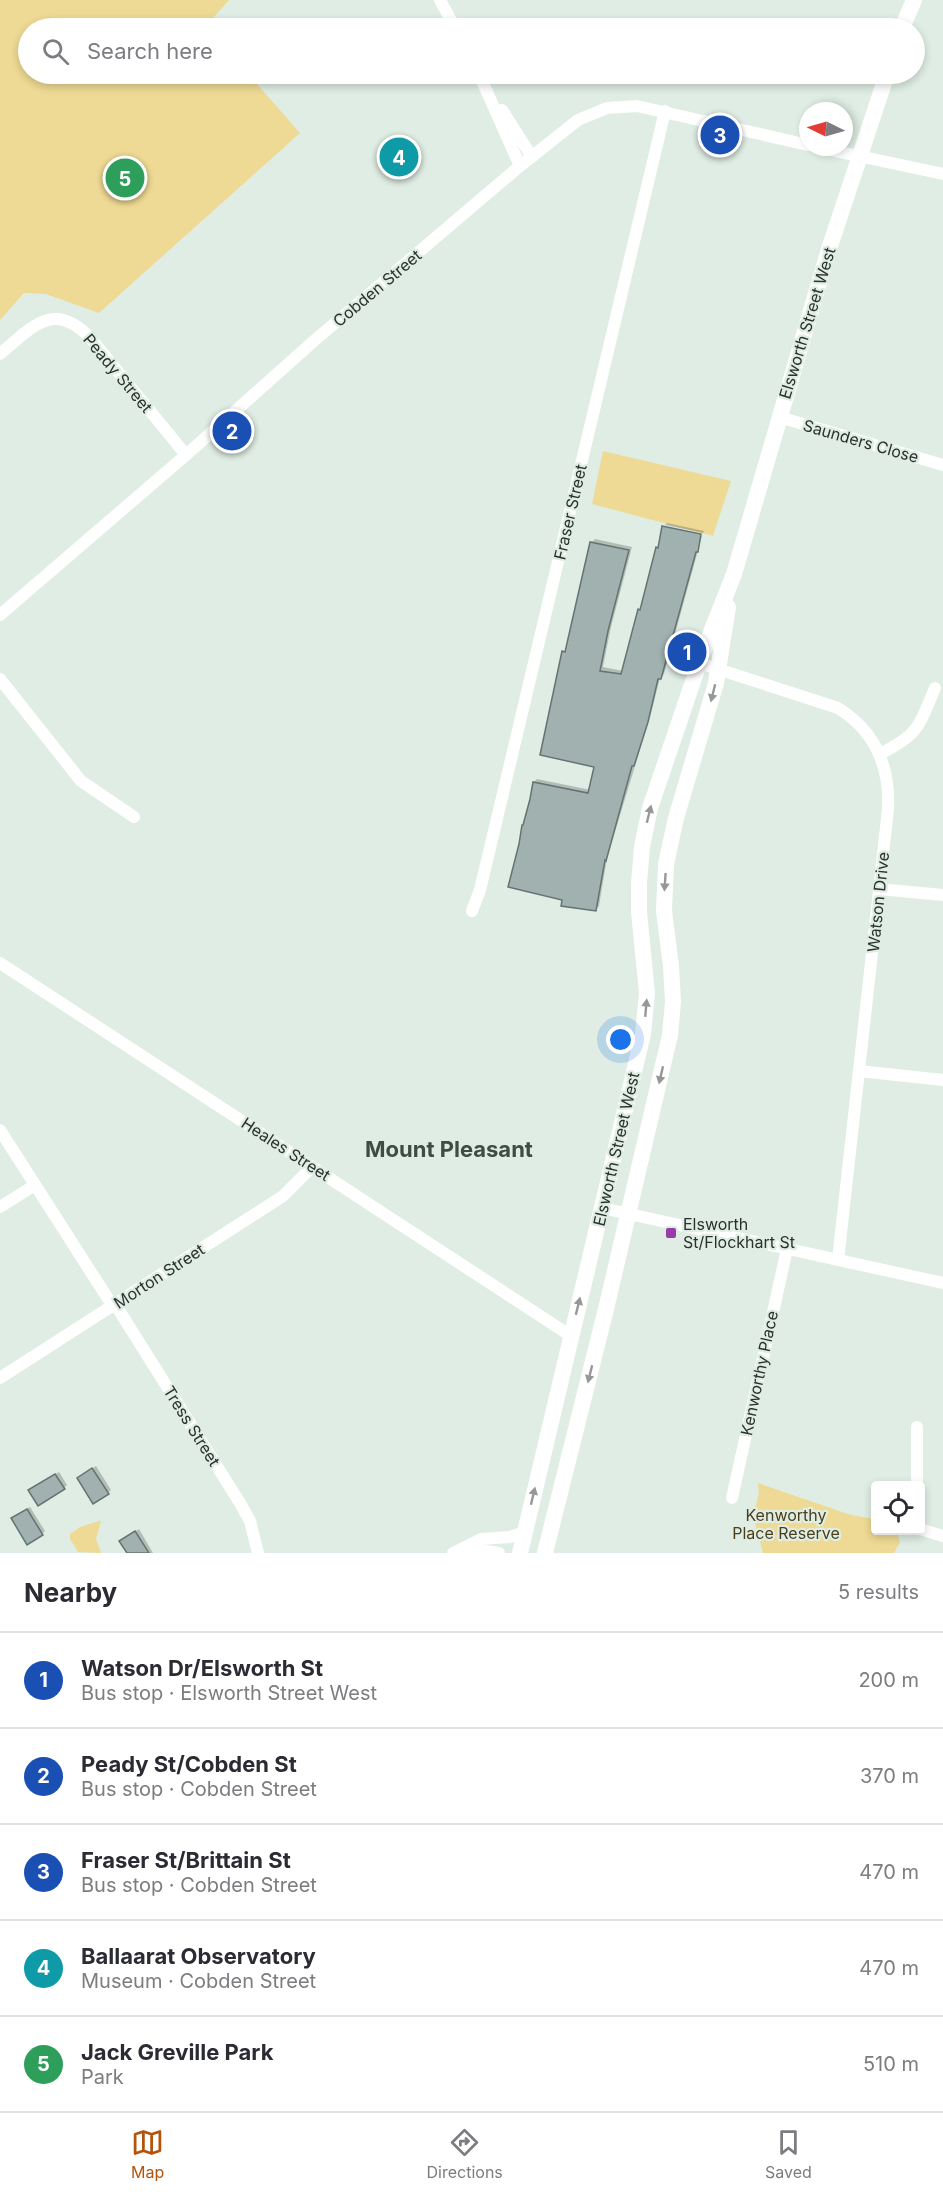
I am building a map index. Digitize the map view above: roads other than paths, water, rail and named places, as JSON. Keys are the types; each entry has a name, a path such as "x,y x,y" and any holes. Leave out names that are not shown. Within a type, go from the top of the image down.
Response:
{"street":[{"path":"440,0 450,18"},
{"path":"906,18 914,0"},
{"path":"483,84 520,166"},
{"path":"485,84 532,157"},
{"name":"Elsworth Street West","path":"520,1553 645,1023 647,980 639,898 642,847 654,793 699,663 734,574 829,249 883,84"},
{"name":"Cobden Street","path":"0,615 186,456 279,371 520,166 578,120 599,110 627,105 665,111 799,143"},
{"name":"Fraser Street","path":"472,911 480,890 665,111"},
{"path":"853,155 943,174"},
{"name":"Peady Street","path":"0,354 36,324 50,318 72,322 80,327 186,456"},
{"name":"Saunders Close","path":"779,417 943,465"},
{"name":"Elsworth Street West","path":"545,1553 665,1054 672,1017 672,979 664,911 668,851 718,670 734,574"},
{"name":"Watson Drive","path":"699,663 838,708 853,718 867,732 880,754 886,771 888,801 838,1260"},
{"path":"0,679 81,781 134,817"},
{"path":"880,754 903,742 914,732 934,688"},
{"path":"879,889 943,895"},
{"name":"Heales Street","path":"0,963 571,1336"},
{"path":"859,1071 943,1080"},
{"name":"Tress Street","path":"0,1130 240,1503 250,1521 258,1553"},
{"name":"Morton Street","path":"0,1378 283,1196 312,1167"},
{"path":"0,1207 35,1185"},
{"path":"602,1208 943,1283"},
{"name":"Kenworthy Place","path":"732,1498 787,1249"},
{"path":"916,1481 917,1427"},
{"path":"925,1530 943,1536"},
{"path":"455,1552 481,1539 510,1537 525,1532"},
{"path":"455,1552 471,1548 499,1553"}],"place":[{"name":"Fraser St/Brittain St","path":"720,135"},
{"name":"Ballaarat Observatory","path":"399,157"},
{"name":"Jack Greville Park","path":"125,178"},
{"name":"Peady St/Cobden St","path":"232,431"},
{"name":"Watson Dr/Elsworth St","path":"687,652"},
{"name":"Elsworth St/Flockhart St","path":"671,1233"}],"district":[{"name":"Mount Pleasant","path":"449,1149"}],"park label":[{"name":"Kenworthy Place Reserve","path":"786,1524"}]}
